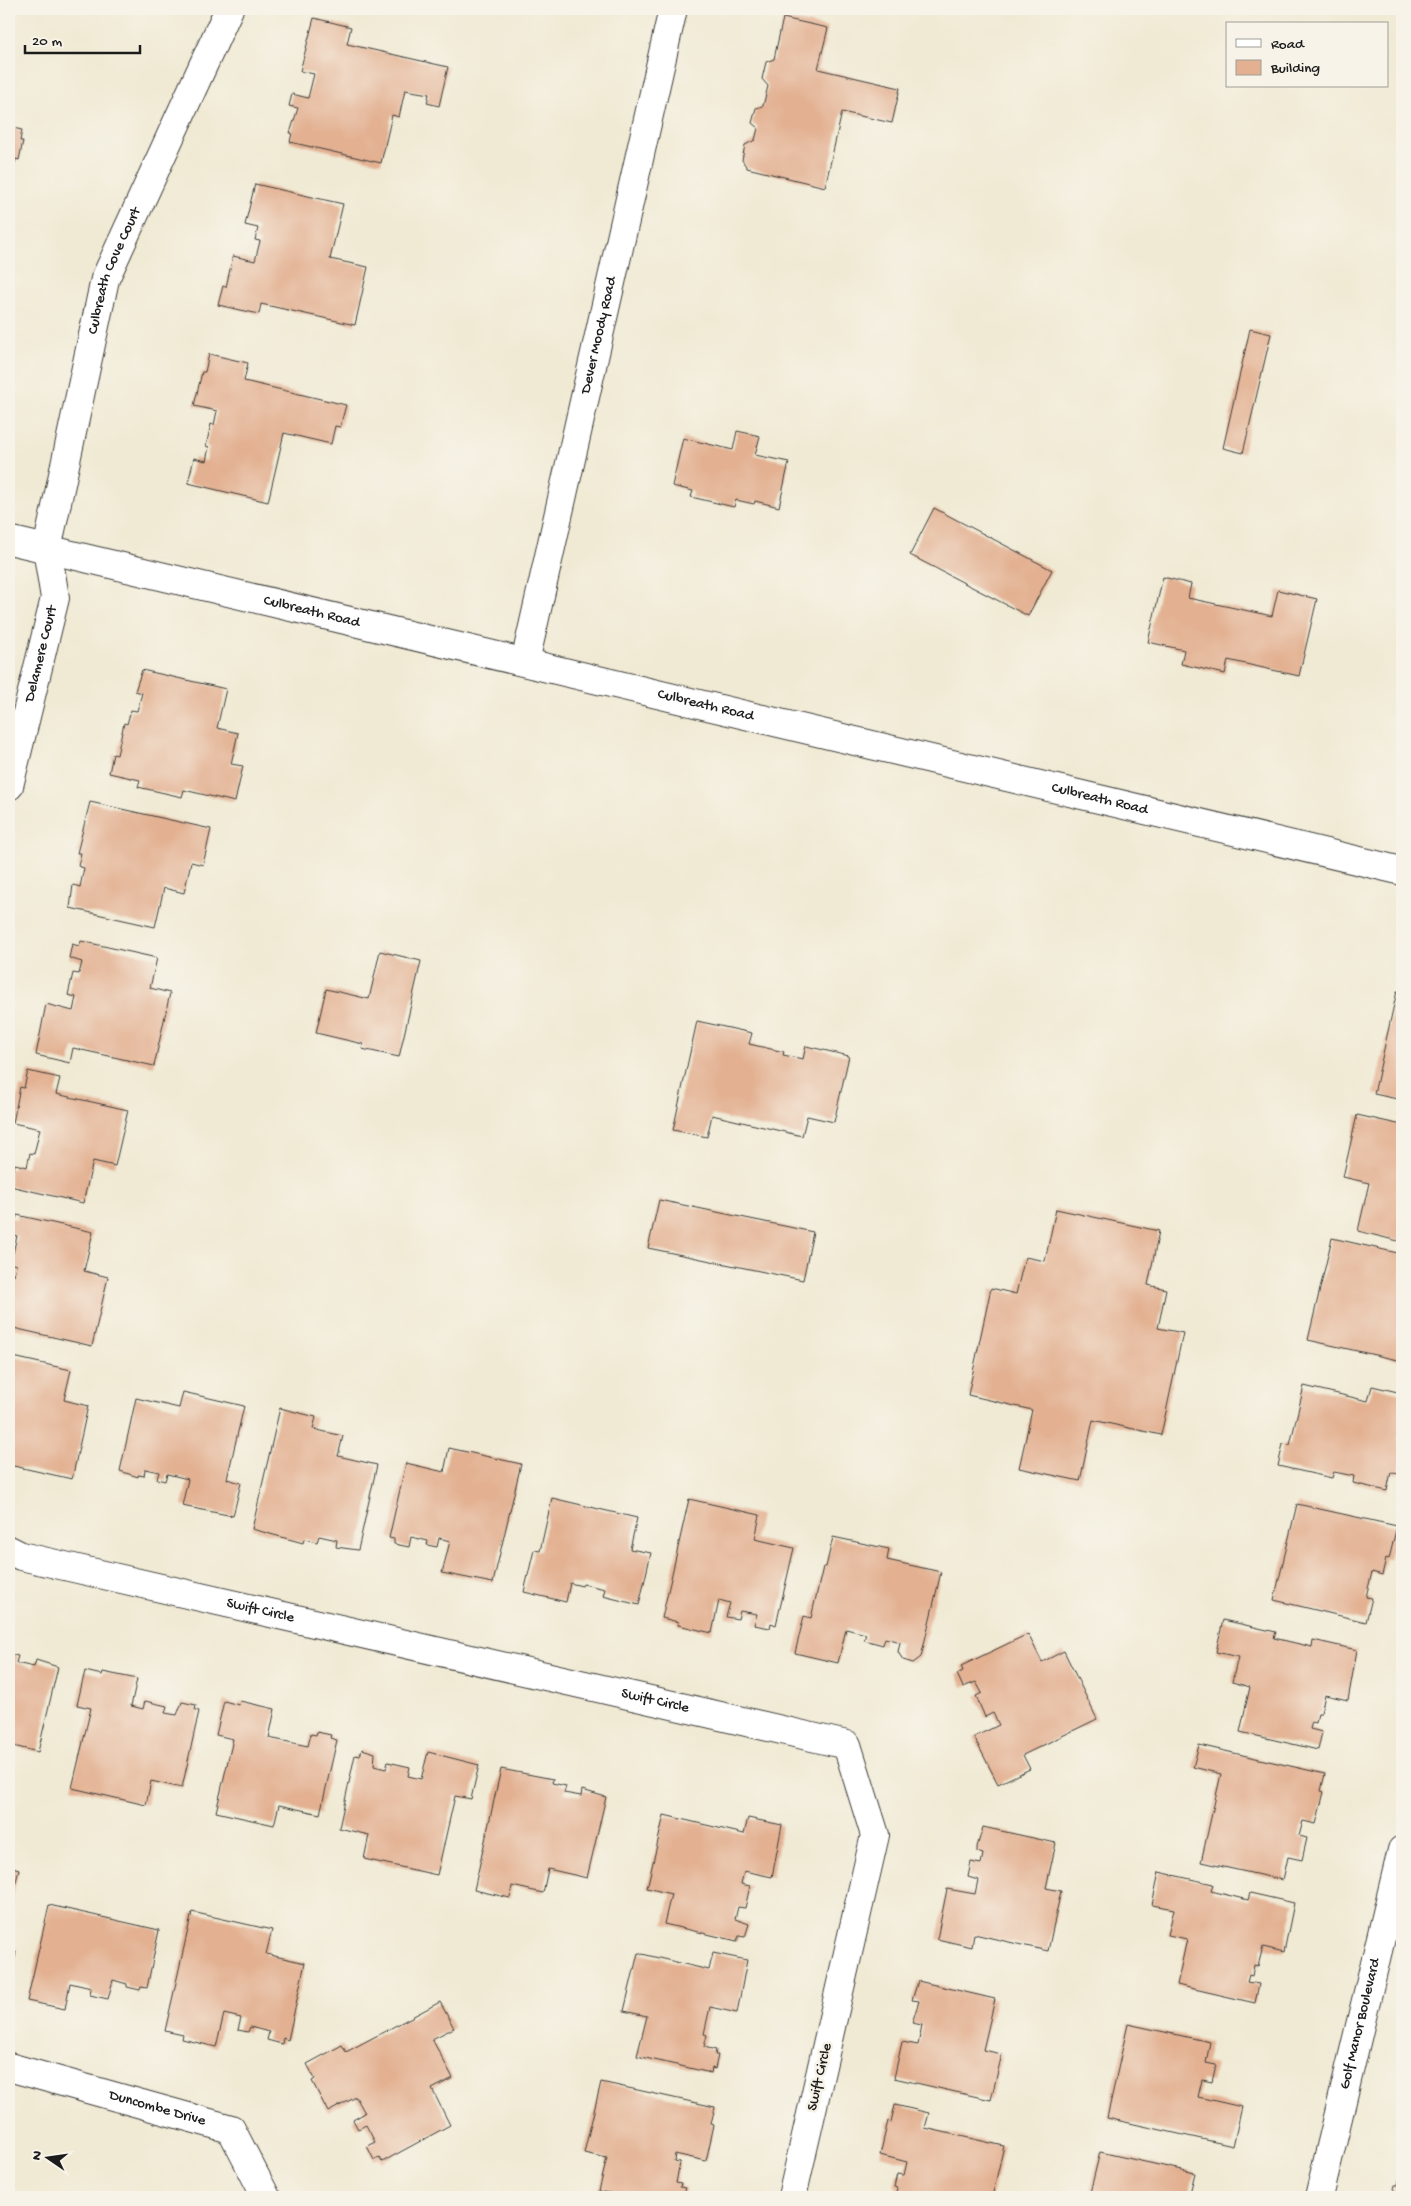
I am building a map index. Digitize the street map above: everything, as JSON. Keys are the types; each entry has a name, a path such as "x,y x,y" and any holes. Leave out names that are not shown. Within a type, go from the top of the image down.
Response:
{"street":[{"name":"Culbreath Cove Court","path":"47,549 105,279 229,9"},
{"name":"Dever Moody Road","path":"525,662 673,9"},
{"name":"Culbreath Road","path":"9,540 1402,871"},
{"name":"Delamere Court","path":"9,786 56,598 47,549"},
{"name":"Swift Circle","path":"9,1550 21,1556 847,1745 875,1835 792,2197"},
{"name":"Golf Manor Boulevard","path":"1319,2197 1402,1850"},
{"name":"Duncombe Drive","path":"9,2067 231,2129 266,2197"}],"building":[{"path":"314,18 351,27 347,44 448,67 439,106 427,103 429,94 405,90 399,117 392,115 381,163 290,142 292,133 290,133 298,108 289,106 292,94 308,98 314,74 300,71"},
{"path":"783,18 828,28 818,69 900,88 892,123 842,112 825,187 747,168 742,160 745,145 755,140 758,128 752,123 756,108 763,106 768,86 762,79 766,62 774,59"},
{"path":"9,127 22,130 20,141 23,141 19,160 16,159 13,169 9,168"},
{"path":"255,184 343,204 330,259 368,267 355,325 261,304 259,314 218,305 223,286 226,287 233,256 255,261 260,241 255,240 258,228 245,225"},
{"path":"1250,329 1271,334 1243,453 1223,448"},
{"path":"209,354 248,363 244,381 346,405 340,427 335,426 331,444 284,433 268,502 188,483 194,458 206,461 209,447 206,446 211,424 214,425 217,411 194,406 202,372 205,372"},
{"path":"737,431 760,436 755,455 789,462 779,507 755,501 754,504 736,500 734,507 691,497 693,491 672,486 683,438 733,450"},
{"path":"934,508 1052,570 1028,616 910,555"},
{"path":"1163,577 1191,584 1188,598 1272,616 1278,590 1317,599 1299,676 1228,660 1225,674 1181,664 1184,650 1148,642"},
{"path":"142,670 226,689 217,728 238,733 231,764 243,766 235,802 184,790 182,797 138,787 140,780 109,773 113,754 117,755 124,723 127,724 131,710 137,711 142,693 135,691"},
{"path":"90,802 211,829 203,865 191,862 184,893 164,888 155,927 70,908 73,885 80,887 84,868 78,866 81,853 77,853"},
{"path":"81,941 157,958 150,988 170,993 154,1066 73,1048 70,1063 36,1055 46,1004 73,1011 76,997 68,995 73,973 79,974 82,962 69,958 72,944 79,946"},
{"path":"380,951 421,961 399,1057 362,1049 363,1044 316,1033 326,989 369,999"},
{"path":"1397,991 1402,992 1402,1100 1374,1094"},
{"path":"697,1021 752,1033 749,1044 784,1052 783,1055 803,1059 806,1046 849,1056 834,1122 807,1116 802,1136 712,1115 707,1137 673,1130"},
{"path":"28,1071 60,1078 56,1094 128,1110 115,1166 93,1161 83,1203 10,1186 10,1169 14,1169 15,1164 27,1167 30,1153 34,1154 40,1129 13,1123 20,1087 24,1088"},
{"path":"1357,1115 1402,1125 1402,1242 1358,1231 1369,1183 1343,1177"},
{"path":"659,1200 813,1232 803,1280 648,1248"},
{"path":"1056,1209 1159,1231 1148,1285 1166,1289 1158,1328 1183,1333 1161,1435 1093,1420 1080,1481 1019,1468 1032,1410 968,1395 991,1288 1016,1294 1025,1257 1045,1261"},
{"path":"17,1215 93,1232 84,1271 108,1277 92,1346 9,1327 9,1273 14,1275 16,1265 9,1263 9,1257 10,1252 13,1253 17,1236 9,1234 9,1226 11,1218 16,1219"},
{"path":"1332,1238 1402,1254 1402,1361 1308,1340"},
{"path":"9,1356 71,1370 64,1400 88,1406 72,1479 9,1465"},
{"path":"1304,1386 1368,1401 1372,1386 1402,1393 1402,1427 1398,1441 1402,1442 1402,1455 1398,1474 1391,1472 1387,1491 1353,1483 1354,1476 1334,1472 1332,1478 1278,1466 1283,1444 1290,1445"},
{"path":"183,1392 244,1406 227,1479 241,1483 233,1516 182,1506 188,1479 167,1474 165,1481 157,1479 159,1472 145,1469 144,1476 138,1475 138,1477 120,1471 136,1398 179,1408"},
{"path":"280,1408 316,1417 313,1429 343,1436 338,1456 377,1465 358,1550 336,1547 337,1540 319,1536 317,1542 304,1539 303,1543 252,1529"},
{"path":"449,1448 521,1464 493,1583 442,1573 450,1541 439,1538 437,1547 427,1545 428,1541 411,1537 409,1547 394,1544 394,1539 389,1538 406,1463 444,1472"},
{"path":"552,1498 637,1518 630,1549 651,1553 639,1605 603,1596 605,1589 583,1584 582,1586 570,1583 566,1602 524,1592 534,1550 540,1551"},
{"path":"689,1499 760,1515 755,1539 794,1548 776,1625 771,1623 770,1628 754,1625 757,1614 740,1611 738,1619 726,1617 730,1603 719,1600 712,1633 678,1625 678,1622 662,1618"},
{"path":"1297,1504 1397,1526 1389,1559 1386,1558 1382,1575 1372,1572 1366,1597 1372,1598 1366,1622 1274,1600"},
{"path":"833,1537 889,1549 887,1560 941,1572 921,1657 913,1663 903,1660 898,1652 900,1642 885,1638 883,1645 864,1640 866,1634 846,1629 838,1663 795,1653 804,1616 811,1618 823,1567 826,1567"},
{"path":"1223,1620 1276,1632 1274,1638 1312,1647 1313,1640 1357,1650 1348,1700 1325,1695 1321,1713 1318,1713 1316,1723 1312,1722 1310,1729 1322,1732 1318,1750 1240,1732 1250,1687 1232,1682 1238,1657 1216,1652"},
{"path":"1028,1634 1042,1662 1064,1651 1097,1719 1023,1755 1030,1769 998,1784 974,1737 999,1725 993,1713 985,1717 976,1696 982,1693 976,1682 963,1687 957,1674 963,1671 961,1666"},
{"path":"9,1654 18,1656 16,1663 34,1667 36,1660 58,1667 38,1752 9,1745"},
{"path":"85,1671 102,1675 103,1672 137,1679 131,1706 143,1709 145,1701 167,1706 165,1713 177,1715 182,1702 196,1705 195,1710 199,1711 182,1788 151,1781 146,1805 72,1788 91,1708 77,1705"},
{"path":"224,1701 239,1705 240,1701 275,1709 269,1738 308,1746 311,1734 316,1735 317,1732 331,1735 330,1738 337,1740 320,1814 279,1805 274,1825 216,1812 233,1739 216,1735"},
{"path":"1199,1745 1325,1774 1321,1791 1324,1792 1316,1824 1303,1821 1299,1836 1307,1838 1302,1860 1288,1857 1283,1880 1201,1862 1221,1774 1193,1767"},
{"path":"362,1749 375,1753 374,1766 386,1769 388,1762 410,1767 408,1776 421,1779 428,1752 479,1765 471,1799 455,1796 437,1875 364,1859 369,1835 339,1828 355,1755 360,1756"},
{"path":"501,1769 553,1779 552,1783 566,1786 564,1793 581,1796 582,1790 606,1797 587,1878 548,1869 543,1893 512,1886 510,1898 474,1890"},
{"path":"664,1815 744,1834 748,1818 782,1825 772,1877 744,1871 741,1884 750,1886 745,1908 738,1907 735,1919 749,1924 745,1937 739,1936 737,1941 664,1924 671,1894 647,1888"},
{"path":"983,1827 1056,1843 1046,1888 1061,1891 1048,1951 974,1934 972,1947 937,1939 947,1889 975,1894 978,1880 968,1877 971,1862 981,1864 983,1854 977,1852 977,1847"},
{"path":"9,1866 19,1869 10,1908 9,1908"},
{"path":"1159,1872 1213,1884 1211,1891 1248,1900 1250,1893 1294,1903 1284,1952 1263,1947 1258,1966 1254,1965 1252,1976 1249,1975 1247,1982 1259,1984 1255,2003 1177,1985 1187,1939 1168,1935 1174,1909 1152,1905"},
{"path":"49,1905 159,1930 147,1988 141,1987 140,1990 127,1987 127,1984 113,1980 108,1999 90,1995 91,1988 70,1983 65,2009 27,2001"},
{"path":"192,1912 272,1930 266,1954 305,1963 288,2040 283,2038 282,2044 267,2040 269,2032 250,2027 248,2032 238,2030 241,2018 224,2014 216,2047 182,2039 183,2035 165,2031"},
{"path":"9,1951 16,1952 10,1979 9,1979"},
{"path":"638,1953 709,1970 713,1953 747,1960 737,2013 710,2007 704,2034 707,2035 704,2047 716,2050 715,2055 718,2055 715,2069 712,2068 711,2073 637,2056 647,2016 624,2011"},
{"path":"918,1981 995,1999 983,2050 1002,2054 991,2100 894,2078 902,2042 918,2045 922,2025 912,2023 919,2001 912,2000"},
{"path":"440,2002 454,2028 432,2039 453,2078 432,2089 450,2125 382,2162 379,2158 374,2160 367,2146 375,2142 366,2125 358,2129 353,2120 365,2113 356,2097 328,2112 312,2081 315,2079 307,2064 342,2045 346,2052"},
{"path":"1128,2024 1210,2042 1206,2063 1216,2065 1212,2082 1202,2080 1198,2097 1242,2107 1233,2146 1107,2118"},
{"path":"601,2082 715,2107 711,2124 714,2125 706,2161 675,2154 674,2161 680,2162 676,2183 681,2184 680,2187 686,2188 683,2197 629,2197 599,2191 607,2158 584,2153"},
{"path":"895,2105 929,2113 925,2128 1004,2146 992,2197 895,2197 897,2188 894,2187 897,2174 904,2175 907,2162 880,2155 888,2121 891,2122"},
{"path":"1100,2152 1195,2173 1189,2197 1089,2197"},
{"path":"1401,2172 1402,2197 1392,2197 1395,2185 1398,2185"}]}
